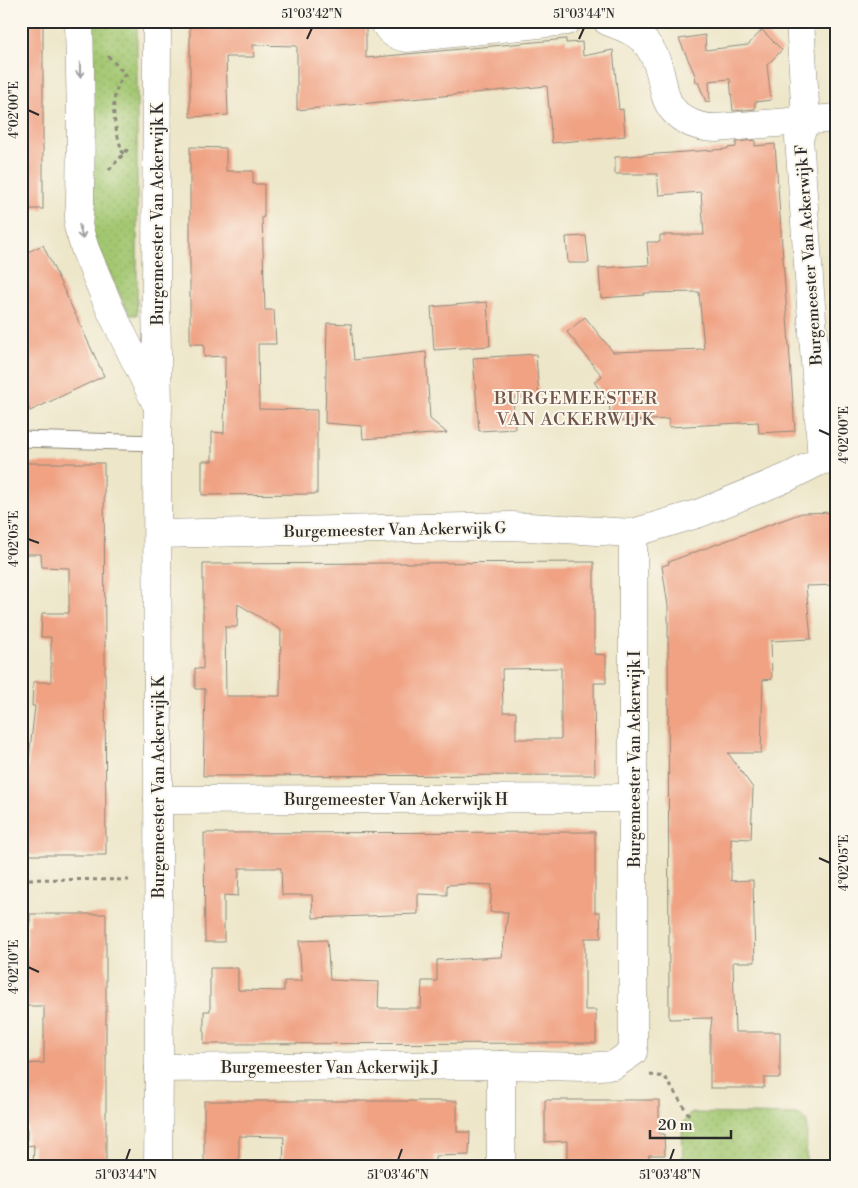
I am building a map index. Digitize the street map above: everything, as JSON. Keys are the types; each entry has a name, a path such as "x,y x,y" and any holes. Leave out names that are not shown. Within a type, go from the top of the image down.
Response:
{"street":[{"name":"Burgemeester Van Ackerwijk K","path":"157,21 156,301 160,1068 158,1167"},
{"path":"384,21 388,29 396,36 407,38 456,26 567,21"},
{"path":"607,21 637,34 649,46 660,70 666,96 672,108 696,126 716,128 837,118"},
{"name":"Burgemeester Van Ackerwijk F","path":"800,21 806,120 799,138 829,460"},
{"name":"Burgemeester Van Ackerwijk K","path":"79,23 80,203 78,226 85,249 110,309 158,407"},
{"path":"633,533 700,513 829,460"},
{"name":"Burgemeester Van Ackerwijk G","path":"158,534 510,526 633,533"},
{"name":"Burgemeester Van Ackerwijk I","path":"633,533 633,1052"},
{"name":"Burgemeester Van Ackerwijk H","path":"158,800 634,798"},
{"path":"501,1167 501,1066 584,1067 614,1065 633,1052"},
{"name":"Burgemeester Van Ackerwijk J","path":"160,1068 501,1066"}],"lane":[{"path":"21,439 157,444"}],"path":[{"path":"79,23 136,86 157,85"},
{"path":"123,154 116,134 113,112 119,83 125,74"},
{"path":"80,203 127,150 138,146 157,144"},
{"path":"21,879 159,880"},
{"path":"633,1052 643,1073 665,1078 689,1115"}],"green space":[{"path":"92,21 137,21 137,315 129,315 92,230"},
{"path":"693,1113 801,1115 807,1122 806,1167 683,1167 682,1124"}],"building":[{"path":"21,21 43,21 43,209 21,209"},
{"path":"226,21 226,23 366,21 366,58 566,39 566,43 582,42 583,56 613,50 619,110 623,109 625,136 552,143 547,86 297,110 297,46 253,45 254,57 226,57 228,115 190,117 190,22"},
{"path":"762,30 782,50 767,65 771,100 755,102 755,109 733,111 730,79 709,81 710,101 706,102 679,39 705,35 706,50 748,45"},
{"path":"755,140 755,146 775,144 795,431 759,433 758,422 669,427 669,419 611,422 609,402 594,382 602,376 567,332 585,317 613,352 704,349 699,292 644,293 644,295 601,298 599,268 649,265 647,242 660,242 660,235 704,235 701,192 659,195 657,174 615,174 615,157 727,149 736,147 736,142"},
{"path":"190,147 226,148 226,171 253,171 253,184 264,184 264,217 262,217 265,310 274,310 276,344 258,344 259,409 317,410 317,494 202,495 202,461 212,461 212,432 224,433 225,356 204,357 204,344 190,344"},
{"path":"586,236 589,263 568,263 566,237"},
{"path":"43,245 104,376 30,411 21,394 21,255"},
{"path":"487,302 490,346 434,350 431,307"},
{"path":"327,323 351,324 354,360 426,352 430,419 447,433 363,439 362,426 325,423"},
{"path":"536,354 539,397 513,398 515,429 479,431 473,358"},
{"path":"22,463 104,463 106,855 24,855 21,784 26,784 35,706 32,706 33,682 51,682 51,637 41,637 42,613 69,613 69,568 42,567 41,554 21,554"},
{"path":"837,512 837,585 806,586 811,639 771,641 772,679 763,680 761,753 728,753 753,788 751,839 731,838 731,881 753,880 755,962 733,962 735,1032 780,1032 780,1078 764,1078 764,1088 710,1088 710,1034 712,1018 669,1019 668,606 662,566 669,564 668,562 802,513"},
{"path":"594,562 594,654 606,655 606,683 594,683 595,775 203,776 205,689 195,689 195,668 203,669 203,564","holes":["238,604 281,630 280,696 226,696 225,627 237,627","561,668 561,739 516,739 516,712 503,712 502,669"]},
{"path":"595,832 595,912 600,912 601,938 585,938 585,1010 596,1010 596,1043 204,1044 204,1011 210,1011 210,968 238,968 238,990 284,991 284,981 302,981 299,941 327,940 330,980 379,982 378,1008 421,1008 422,981 437,981 437,960 502,957 508,912 490,912 492,885 468,884 447,885 447,895 418,894 418,914 313,918 312,895 282,895 281,868 239,868 238,896 224,895 224,942 205,942 204,833"},
{"path":"30,914 106,914 106,1167 33,1167 34,1145 27,1146 27,1126 21,1126 21,1064 44,1063 44,1006 21,1006 21,959 27,959 27,925 30,925"},
{"path":"545,1100 659,1100 659,1134 664,1134 665,1155 649,1155 648,1161 638,1161 638,1167 567,1167 567,1141 545,1142"},
{"path":"204,1101 457,1101 457,1132 470,1132 469,1155 435,1156 435,1166 402,1162 283,1164 284,1137 239,1136 239,1164 204,1164"}],"district":[{"name":"BURGEMEESTER VAN ACKERWIJK","path":"576,408"}]}
